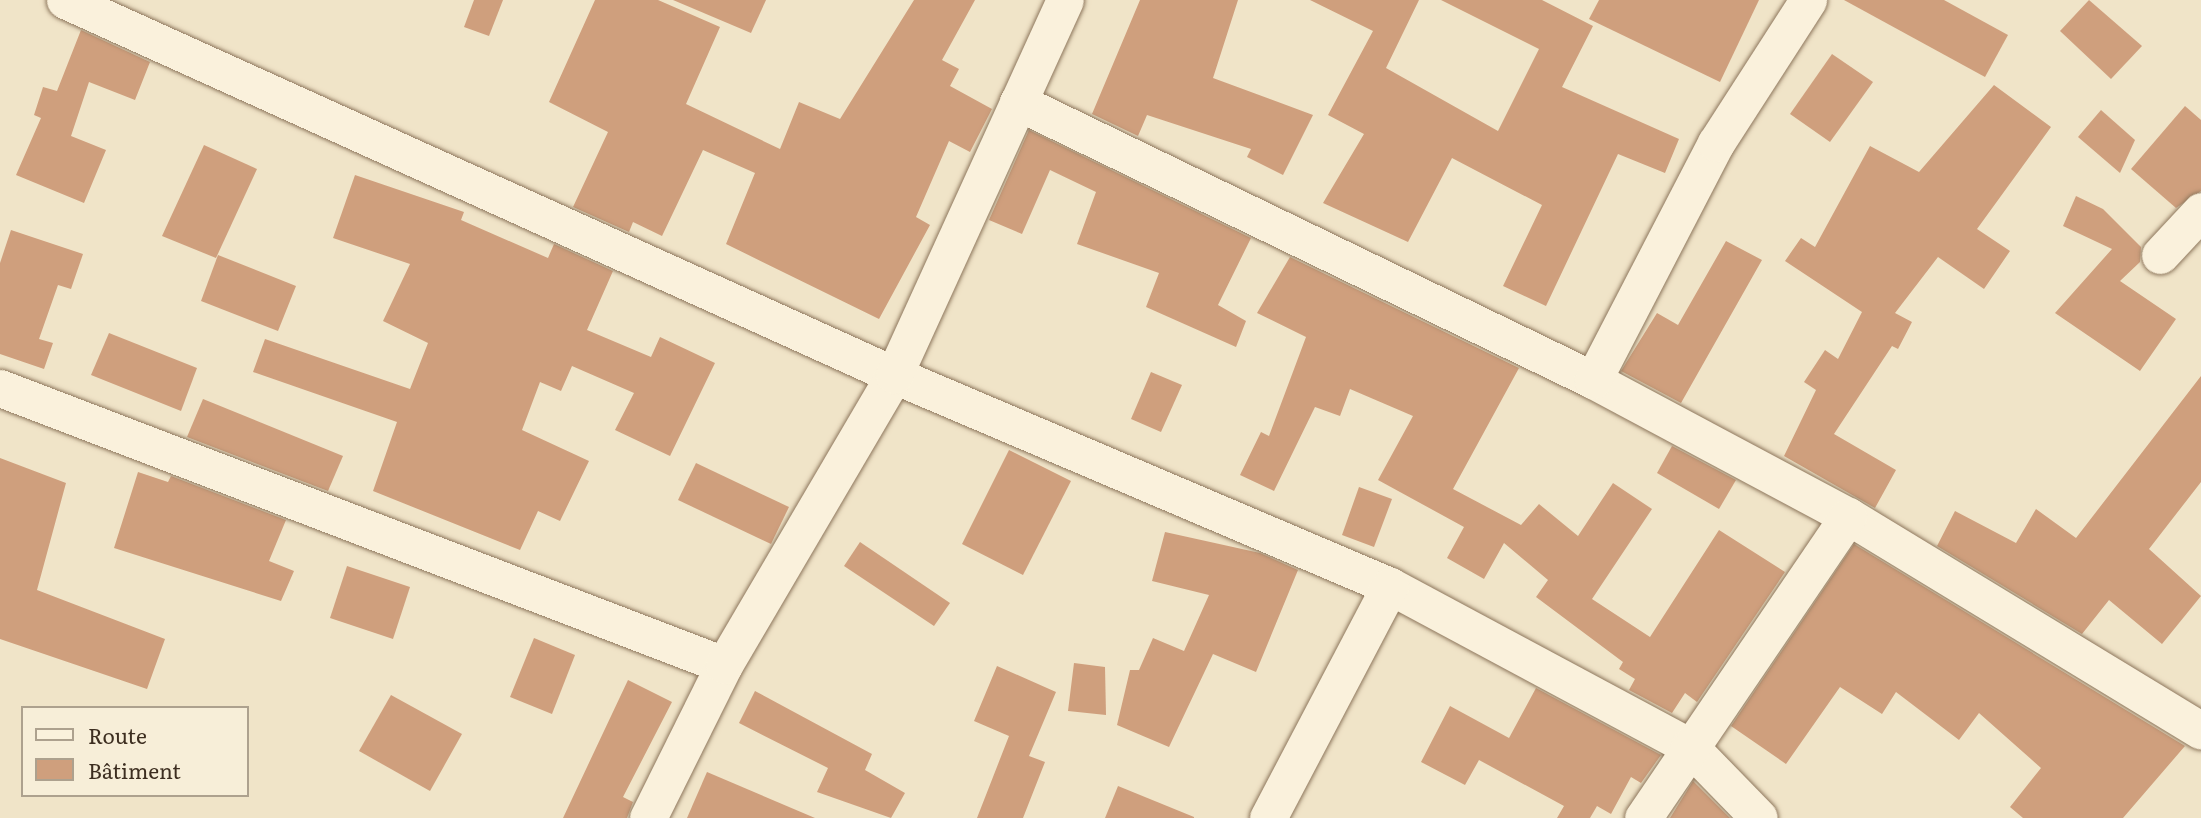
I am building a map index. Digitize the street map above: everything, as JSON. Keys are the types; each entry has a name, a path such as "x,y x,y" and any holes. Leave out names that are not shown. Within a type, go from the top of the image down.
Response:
{"street":[{"path":"65,0 894,375 1390,586 1689,746 1759,818"},
{"path":"648,818 724,666 894,375 1065,0"},
{"path":"1593,380 1716,143 1808,0"},
{"path":"1018,102 1593,380 1848,516 2201,731"},
{"path":"2160,255 2201,211"},
{"path":"0,388 724,666"},
{"path":"1643,818 1689,746 1848,516"},
{"path":"1268,818 1390,586"}],"building":[{"path":"474,0 503,0 489,36 464,27"},
{"path":"595,0 658,0 720,27 686,104 780,149 799,102 840,119 914,0 975,0 942,60 959,69 950,86 992,109 970,152 949,141 916,217 930,225 879,319 726,244 755,173 703,150 662,236 633,222 629,232 573,207 608,132 549,102"},
{"path":"673,0 766,0 751,33"},
{"path":"1140,0 1238,0 1213,78 1313,115 1283,175 1247,157 1251,149 1147,115 1138,136 1092,114"},
{"path":"1310,0 1419,0 1386,68 1498,131 1539,49 1441,0 1542,0 1593,26 1562,87 1679,139 1665,173 1618,154 1546,306 1503,286 1542,205 1452,158 1408,242 1323,203 1364,134 1328,115 1373,31"},
{"path":"1599,0 1759,0 1720,82 1589,19"},
{"path":"1844,0 1944,0 2008,35 1985,77"},
{"path":"2089,0 2142,46 2111,79 2060,31"},
{"path":"81,30 150,62 135,100 89,82 71,136 106,150 84,203 16,175 41,118 34,115 43,87 57,91"},
{"path":"1832,54 1873,82 1830,142 1790,114"},
{"path":"1994,85 2051,127 1977,229 2010,251 1984,289 1938,257 1895,313 1912,322 1898,349 1892,346 1834,434 1896,470 1875,508 1784,456 1816,390 1804,382 1825,350 1838,359 1862,312 1785,261 1801,238 1815,247 1870,146 1919,172"},
{"path":"2185,106 2201,120 2201,191 2176,208 2131,169"},
{"path":"2101,110 2135,140 2120,173 2078,137"},
{"path":"1029,130 1251,238 1218,305 1246,321 1236,347 1146,307 1159,273 1077,244 1096,192 1050,170 1022,234 989,220"},
{"path":"204,145 257,169 216,258 162,236"},
{"path":"355,175 464,212 461,220 548,258 554,244 613,271 587,330 651,357 660,337 715,363 670,456 615,430 634,393 572,366 561,391 540,382 522,430 589,461 560,521 538,511 520,550 373,491 397,422 253,372 265,339 410,389 428,343 383,321 410,264 333,238"},
{"path":"2076,196 2103,209 2141,247 2140,262 2120,281 2176,319 2140,371 2055,313 2112,249 2063,226"},
{"path":"11,230 83,254 71,289 58,285 39,339 53,343 44,369 0,354 0,263"},
{"path":"1726,241 1762,260 1681,403 1621,371 1657,313 1678,325"},
{"path":"218,255 296,286 278,331 201,301"},
{"path":"1290,257 1519,368 1453,489 1521,525 1539,504 1578,536 1613,483 1652,509 1592,599 1650,637 1719,530 1785,572 1697,702 1685,693 1672,713 1629,690 1635,679 1619,669 1623,662 1536,597 1548,580 1504,543 1484,579 1447,558 1464,527 1378,480 1413,416 1350,389 1340,416 1315,407 1274,491 1240,475 1261,432 1269,436 1306,337 1257,313"},
{"path":"109,333 197,368 181,411 91,375"},
{"path":"1151,372 1182,385 1161,432 1131,419"},
{"path":"2201,376 2201,482 2149,549 2201,596 2162,644 2109,600 2082,634 1937,546 1955,511 2016,543 2036,509 2076,538"},
{"path":"203,399 343,456 328,491 187,437"},
{"path":"1672,446 1736,480 1719,509 1657,473"},
{"path":"1009,450 1071,481 1023,575 962,544"},
{"path":"0,458 66,483 37,590 165,639 147,689 0,639"},
{"path":"696,463 789,507 771,544 678,500"},
{"path":"138,472 168,482 171,476 286,520 269,561 294,571 281,601 114,548"},
{"path":"1359,487 1392,499 1374,547 1342,535"},
{"path":"1165,532 1260,553 1298,570 1256,672 1213,654 1169,747 1117,725 1130,670 1139,670 1153,638 1184,651 1209,595 1152,581"},
{"path":"860,542 950,603 934,626 844,566"},
{"path":"1854,544 2185,746 2123,818 2023,818 2010,807 2041,768 1979,713 1959,740 1896,692 1882,714 1840,687 1786,764 1731,726"},
{"path":"347,566 410,587 393,639 330,618"},
{"path":"534,638 575,655 552,714 510,697"},
{"path":"1074,663 1105,667 1106,715 1068,711"},
{"path":"997,666 1056,692 1029,756 1045,762 1023,818 977,818 1009,736 974,721"},
{"path":"628,680 672,702 623,797 633,802 627,818 563,818"},
{"path":"1536,688 1661,755 1641,783 1631,777 1611,814 1597,806 1590,818 1557,818 1564,806 1479,760 1465,785 1421,762 1450,706 1509,738"},
{"path":"755,691 872,754 865,770 905,793 891,818 817,792 828,768 739,723"},
{"path":"391,695 462,734 430,791 359,751"},
{"path":"707,772 815,818 687,818"},
{"path":"1693,781 1730,818 1670,818"},
{"path":"1118,786 1194,817 1194,818 1105,818"}]}
